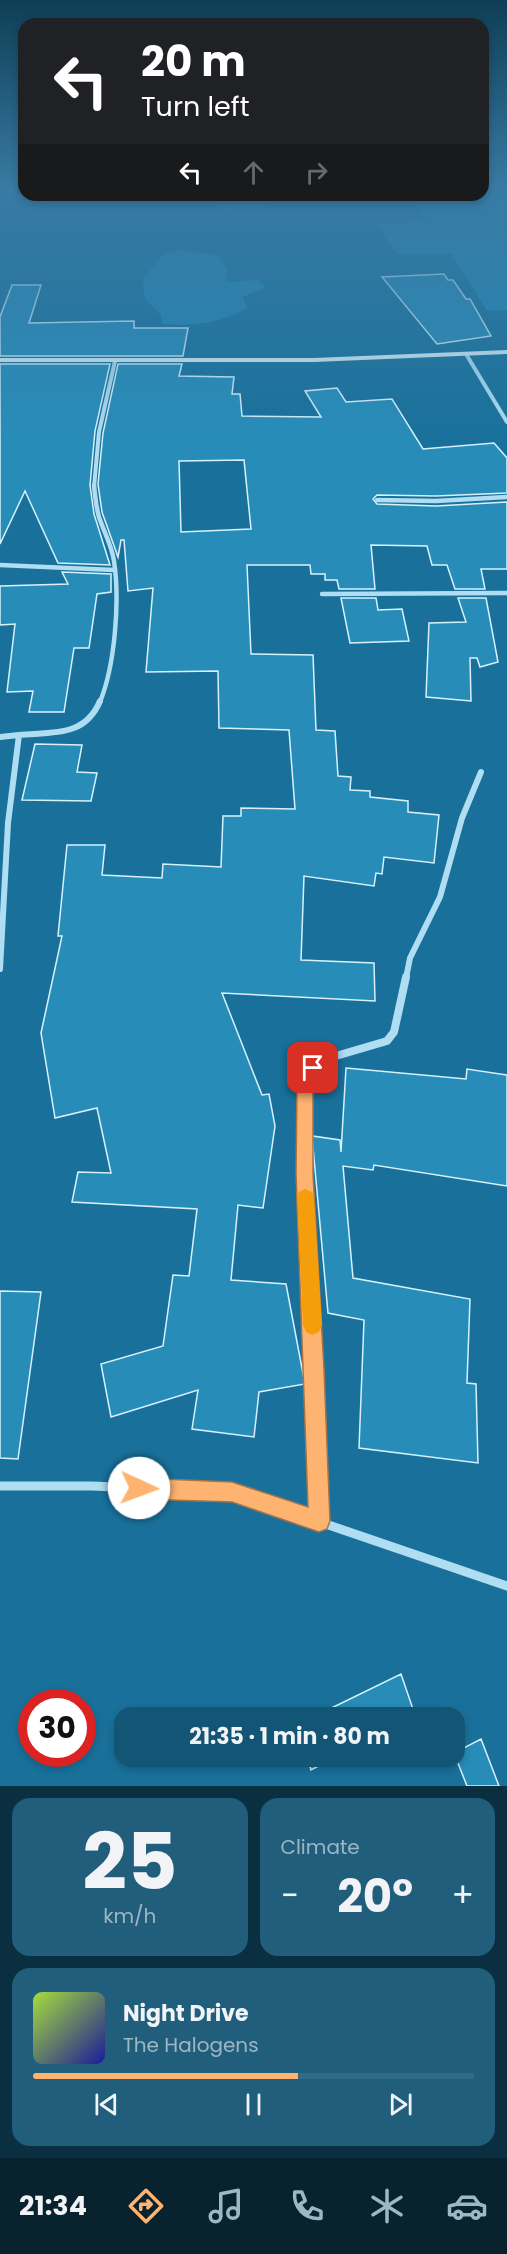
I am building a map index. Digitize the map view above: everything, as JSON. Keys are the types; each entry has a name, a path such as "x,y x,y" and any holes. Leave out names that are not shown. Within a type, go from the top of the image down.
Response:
{"street":[{"path":"0,360 314,360 507,352"},
{"path":"466,354 507,422"},
{"path":"0,737 72,729 87,723 97,714 113,654 114,561 96,506 94,472 98,429 115,361"},
{"path":"377,500 507,497"},
{"path":"0,565 114,570"},
{"path":"322,594 507,593"},
{"path":"0,969 6,903 6,828 12,768 19,735"},
{"path":"319,1521 315,1369 304,1174 305,1083 313,1068 329,1058 376,1046 387,1041 394,1032 411,958 440,897 459,828 481,772"},
{"path":"0,1486 92,1486 232,1492 507,1586"}],"shaded area":[{"path":"149,271 227,271 226,282 258,280 266,287 243,297 247,308 226,318 196,324 162,324 161,315 145,299 143,279"},
{"path":"463,271 507,271 507,310 487,311"}],"building":[{"path":"444,274 448,280 453,280 466,299 470,299 491,336 437,344 382,277"},
{"path":"12,285 41,285 29,323 134,321 134,328 188,328 183,356 0,356 0,317"},
{"path":"0,364 110,364 95,431 90,485 94,514 110,565 58,563 25,491 0,544"},
{"path":"118,364 182,364 179,376 234,377 232,394 240,394 242,416 321,417 305,391 337,388 346,402 392,399 423,449 494,443 507,458 507,493 436,496 377,495 373,499 377,504 436,506 507,502 507,569 481,569 485,589 455,589 447,565 432,565 427,546 371,545 375,589 339,589 337,580 325,580 325,574 311,574 310,565 247,565 251,654 313,655 316,730 335,731 338,776 351,777 350,790 370,791 370,797 408,801 408,812 439,815 434,863 384,857 382,874 376,873 374,886 304,876 301,960 374,963 375,1001 222,993 262,1095 269,1094 275,1126 263,1208 238,1205 231,1280 286,1284 305,1384 259,1392 254,1437 192,1429 198,1390 111,1417 101,1364 163,1346 173,1275 189,1276 197,1209 72,1202 78,1172 111,1173 97,1108 55,1118 41,1033 62,936 58,936 67,845 105,845 102,875 162,878 163,864 221,867 223,816 241,816 241,808 295,809 289,730 219,728 218,671 146,672 153,588 128,591 124,540 121,540 118,557 102,512 98,484 103,433","holes":["244,460 251,529 181,532 179,461"]},
{"path":"62,572 111,574 111,592 97,594 89,648 74,648 64,712 29,712 33,691 7,692 15,624 0,625 0,586 68,584"},
{"path":"341,598 376,598 378,610 402,609 409,641 350,643"},
{"path":"458,598 486,598 498,662 480,667 477,658 470,658 471,701 426,697 429,623 466,622"},
{"path":"35,744 82,745 77,772 97,773 91,801 22,800"},
{"path":"346,1068 466,1079 467,1069 507,1075 507,1186 374,1165 373,1170 343,1166 353,1278 470,1299 467,1383 476,1384 478,1463 359,1448 364,1320 328,1313 312,1136 340,1140 341,1152"},
{"path":"0,1291 41,1292 18,1459 0,1458"},
{"path":"401,1674 412,1707 334,1707"},
{"path":"481,1739 499,1786 467,1786 460,1767 465,1767 465,1747"}],"slow traffic":[{"path":"305,1197 312,1325"}],"route":[{"path":"139,1488 232,1492 319,1521 315,1369 304,1174 305,1083 313,1068"}]}
